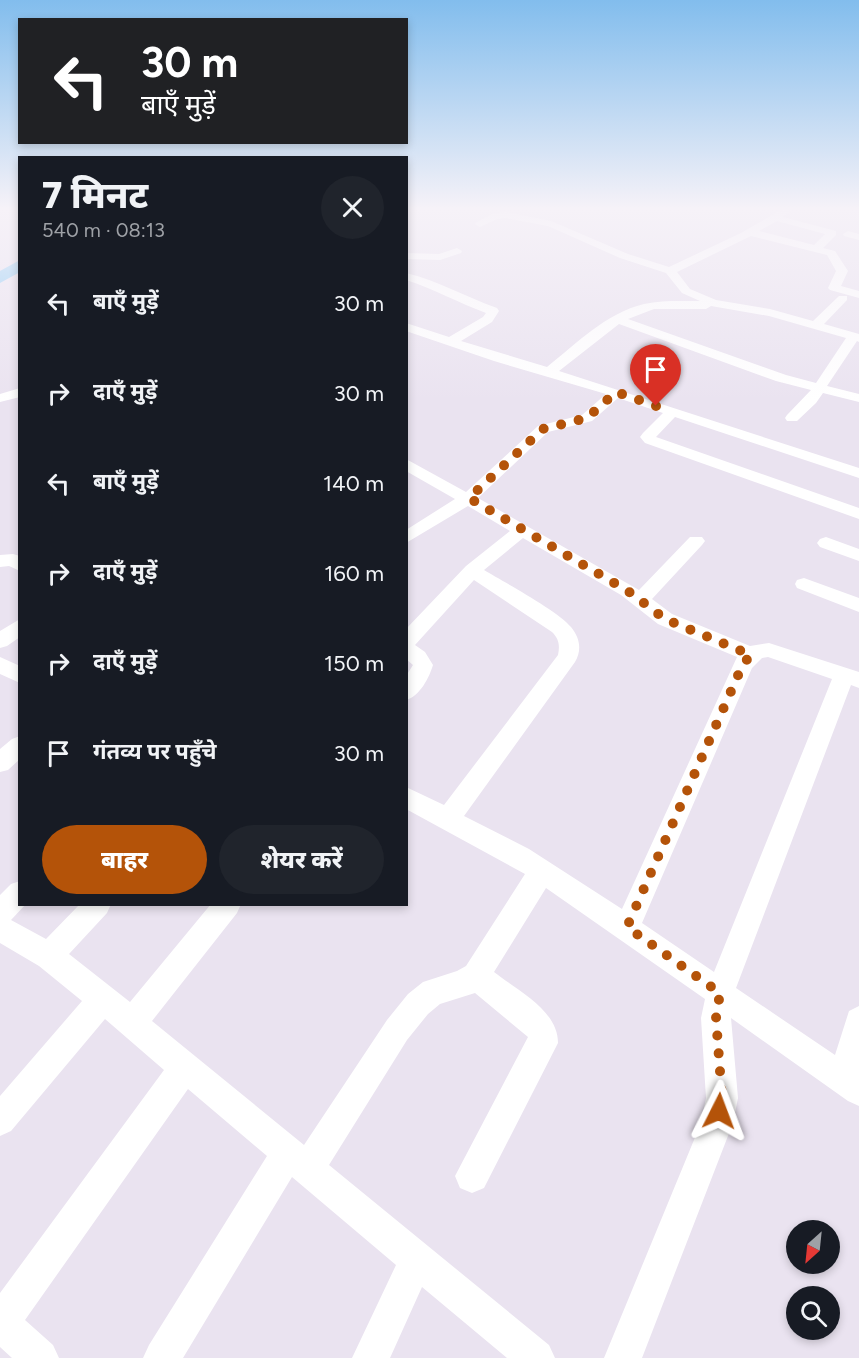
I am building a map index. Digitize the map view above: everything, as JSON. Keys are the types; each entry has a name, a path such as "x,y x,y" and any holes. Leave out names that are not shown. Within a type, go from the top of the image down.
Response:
{"street":[{"path":"672,273 686,291 728,307"},
{"path":"842,273 834,288 859,295"},
{"path":"409,279 441,287 468,302 493,311 488,319 450,342"},
{"path":"816,326 843,298"},
{"path":"549,372 619,320 637,310 671,304 728,307 770,314 856,338 818,389 792,418"},
{"path":"619,320 667,339 818,389 859,398"},
{"path":"408,328 616,392 859,473"},
{"path":"408,537 469,498 543,429 587,418 616,392"},
{"path":"0,398 18,393"},
{"path":"672,412 650,433 648,437 650,440 859,514"},
{"path":"795,490 819,460"},
{"path":"408,465 469,498 640,600 678,626 751,655"},
{"path":"408,640 472,570 522,530"},
{"path":"640,600 696,541"},
{"path":"826,543 859,555"},
{"path":"0,561 13,560 18,564"},
{"path":"448,819 568,657 570,648 568,636 559,627 472,570"},
{"path":"804,584 859,605"},
{"path":"0,641 18,628"},
{"path":"623,1358 717,1123 722,1098 716,1018 720,993 851,678 769,650 758,649 751,655 743,664 627,927"},
{"path":"408,650 418,657 423,665 420,674 408,689"},
{"path":"0,665 18,674"},
{"path":"0,763 18,747"},
{"path":"408,798 542,871 627,927 851,1085 859,1021"},
{"path":"162,1358 298,1161 397,1030 418,1004 433,992 463,984 476,975 542,871"},
{"path":"0,913 18,895"},
{"path":"49,956 96,906"},
{"path":"132,1023 226,906"},
{"path":"0,928 49,956 103,999 536,1358"},
{"path":"472,1176 543,1043 543,1032 536,1023 476,975"},
{"path":"0,1120 103,999"},
{"path":"40,1358 0,1323 185,1067"},
{"path":"371,1358 417,1259"}],"waterway":[{"path":"0,278 7,273"}],"route":[{"path":"656,406 616,392 587,418 543,429 469,498 628,591 665,619 751,655 743,664 627,927 720,993 716,1018 722,1098 719,1111"}]}
